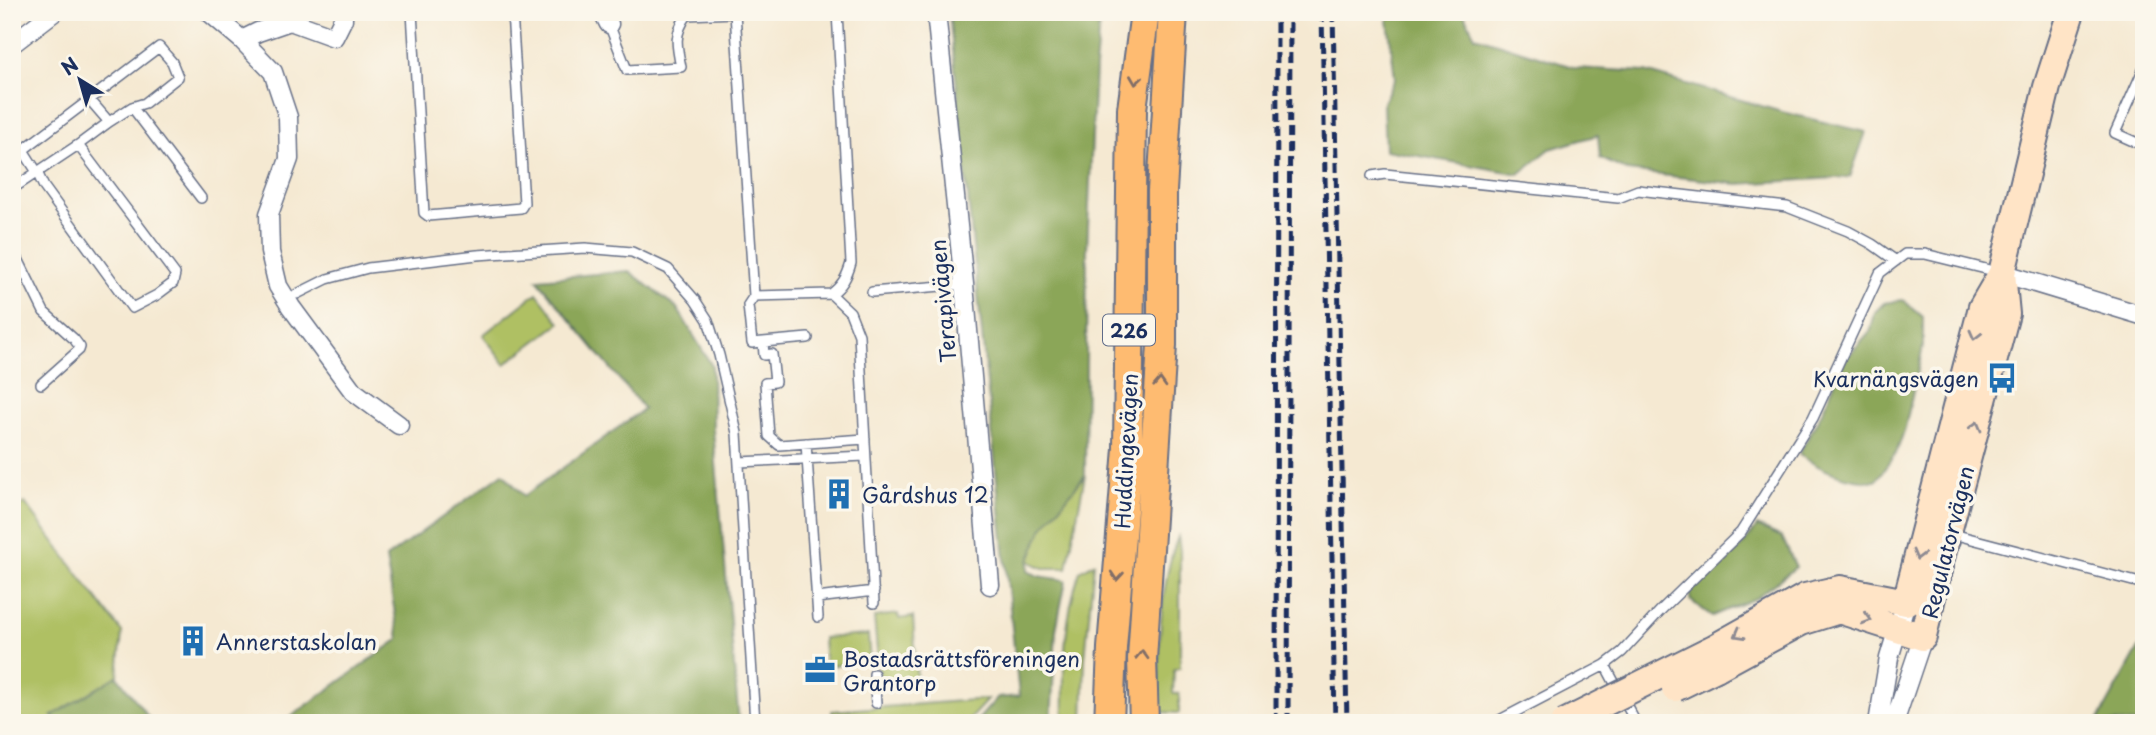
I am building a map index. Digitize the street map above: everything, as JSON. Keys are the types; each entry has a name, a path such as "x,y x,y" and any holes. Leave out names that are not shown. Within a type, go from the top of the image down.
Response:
{"main road":[{"name":"Huddingevägen","path":"1110,723 1112,648 1128,449 1132,109 1145,12"},
{"name":"Huddingevägen","path":"1144,723 1142,659 1162,345 1162,191 1173,12"}],"street":[{"path":"12,44 54,12"},
{"path":"209,12 242,40 272,72 288,117 289,159 269,214 270,253 278,286 353,391 399,425"},
{"path":"242,40 290,21 334,37 343,19 343,12"},
{"name":"Terapivägen","path":"936,12 964,285 990,585"},
{"name":"Regulatorvägen","path":"1564,723 1801,622 1839,610 1923,637 1918,606 1982,307 2002,273 2048,87 2071,12"},
{"path":"2002,273 2144,316"},
{"name":"Regulatorvägen","path":"1918,606 1948,533 2007,314 2002,273"},
{"name":"Regulatorvägen","path":"1604,723 1714,658 1805,597 1840,589 1918,606"},
{"path":"1878,723 1889,658 1898,628 1918,606"},
{"path":"1894,723 1923,637"}],"lane":[{"path":"412,12 424,213 428,216 521,208 524,203 512,12"},
{"path":"606,18 627,70 681,67 677,48 678,29 687,15 750,12"},
{"path":"754,296 831,294 840,288 847,277 851,263 836,12"},
{"path":"735,13 754,296 748,304 752,343 808,338"},
{"path":"12,188 37,172 78,145 132,107 145,103 178,76 172,62 159,47 23,150 37,172 44,187 132,308 157,295 173,283 175,274 78,145"},
{"path":"2144,68 2115,133 2144,146"},
{"path":"90,100 109,122"},
{"path":"132,107 201,198"},
{"path":"1372,176 1385,174 1618,198 1638,190 1787,207 1847,231 1896,261"},
{"path":"297,294 327,279 369,268 477,255 585,247 632,252 667,269 695,300 708,320 737,433 755,723"},
{"path":"12,252 44,312 80,347 41,384"},
{"path":"1494,723 1605,665 1622,652 1741,532 1813,418 1880,273 1905,254 1925,254 2002,273"},
{"path":"872,292 964,285"},
{"path":"831,294 850,313 859,335 874,603"},
{"path":"763,342 764,355 772,354 775,382 765,383 769,436 779,445 780,461"},
{"path":"779,445 865,439"},
{"path":"806,443 818,617"},
{"path":"739,462 865,456"},
{"path":"1948,533 2144,584"},
{"path":"817,598 874,591"},
{"path":"1605,665 1636,723"},
{"path":"874,674 876,703"}],"green space":[{"path":"949,12 1100,12 1087,250 1085,475 1043,528 1029,561 1028,571 1038,576 1066,580 1056,630 1051,723 975,723 997,698 1019,696"},
{"path":"1387,12 1463,12 1475,36 1576,68 1646,72 1782,112 1866,132 1850,177 1738,184 1627,171 1600,158 1598,135 1550,149 1519,174 1385,150 1383,103 1395,78"},
{"path":"629,271 677,308 712,366 713,429 739,723 282,723 399,639 386,558 503,473 524,496 644,409 537,279"},
{"path":"537,293 560,323 505,364 483,335"},
{"path":"1903,300 1923,317 1923,347 1905,428 1897,451 1876,481 1845,477 1826,470 1799,454 1822,412 1844,361 1871,330 1875,312 1884,303"},
{"path":"1085,475 1067,568 1043,568 1029,561 1043,528"},
{"path":"25,503 122,632 118,675 54,723 12,723 12,512"},
{"path":"1757,526 1782,537 1796,567 1756,598 1712,616 1690,600 1691,590 1735,553"},
{"path":"1178,537 1180,668 1174,669 1173,693 1179,694 1179,713 1158,712 1163,600 1171,557"},
{"path":"1094,563 1085,658 1083,723 1064,723 1064,665 1070,608 1080,571"},
{"path":"898,614 899,619 913,617 917,681 880,684 874,617"},
{"path":"868,635 870,663 825,666 823,638"},
{"path":"2144,639 2144,723 2097,723"},
{"path":"117,676 153,723 59,723 52,716"},
{"path":"988,699 966,723 833,723 832,711"}],"railway":[{"path":"1276,723 1277,12"},
{"path":"1288,723 1290,12"},
{"path":"1322,12 1335,723"},
{"path":"1333,12 1347,723"}],"place":[{"name":"Kvarnängsvägen","path":"2002,378"},
{"name":"Gårdshus 12","path":"839,494"},
{"name":"Annerstaskolan","path":"193,641"},
{"name":"Bostadsrättsföreningen Grantorp","path":"820,670"}]}
